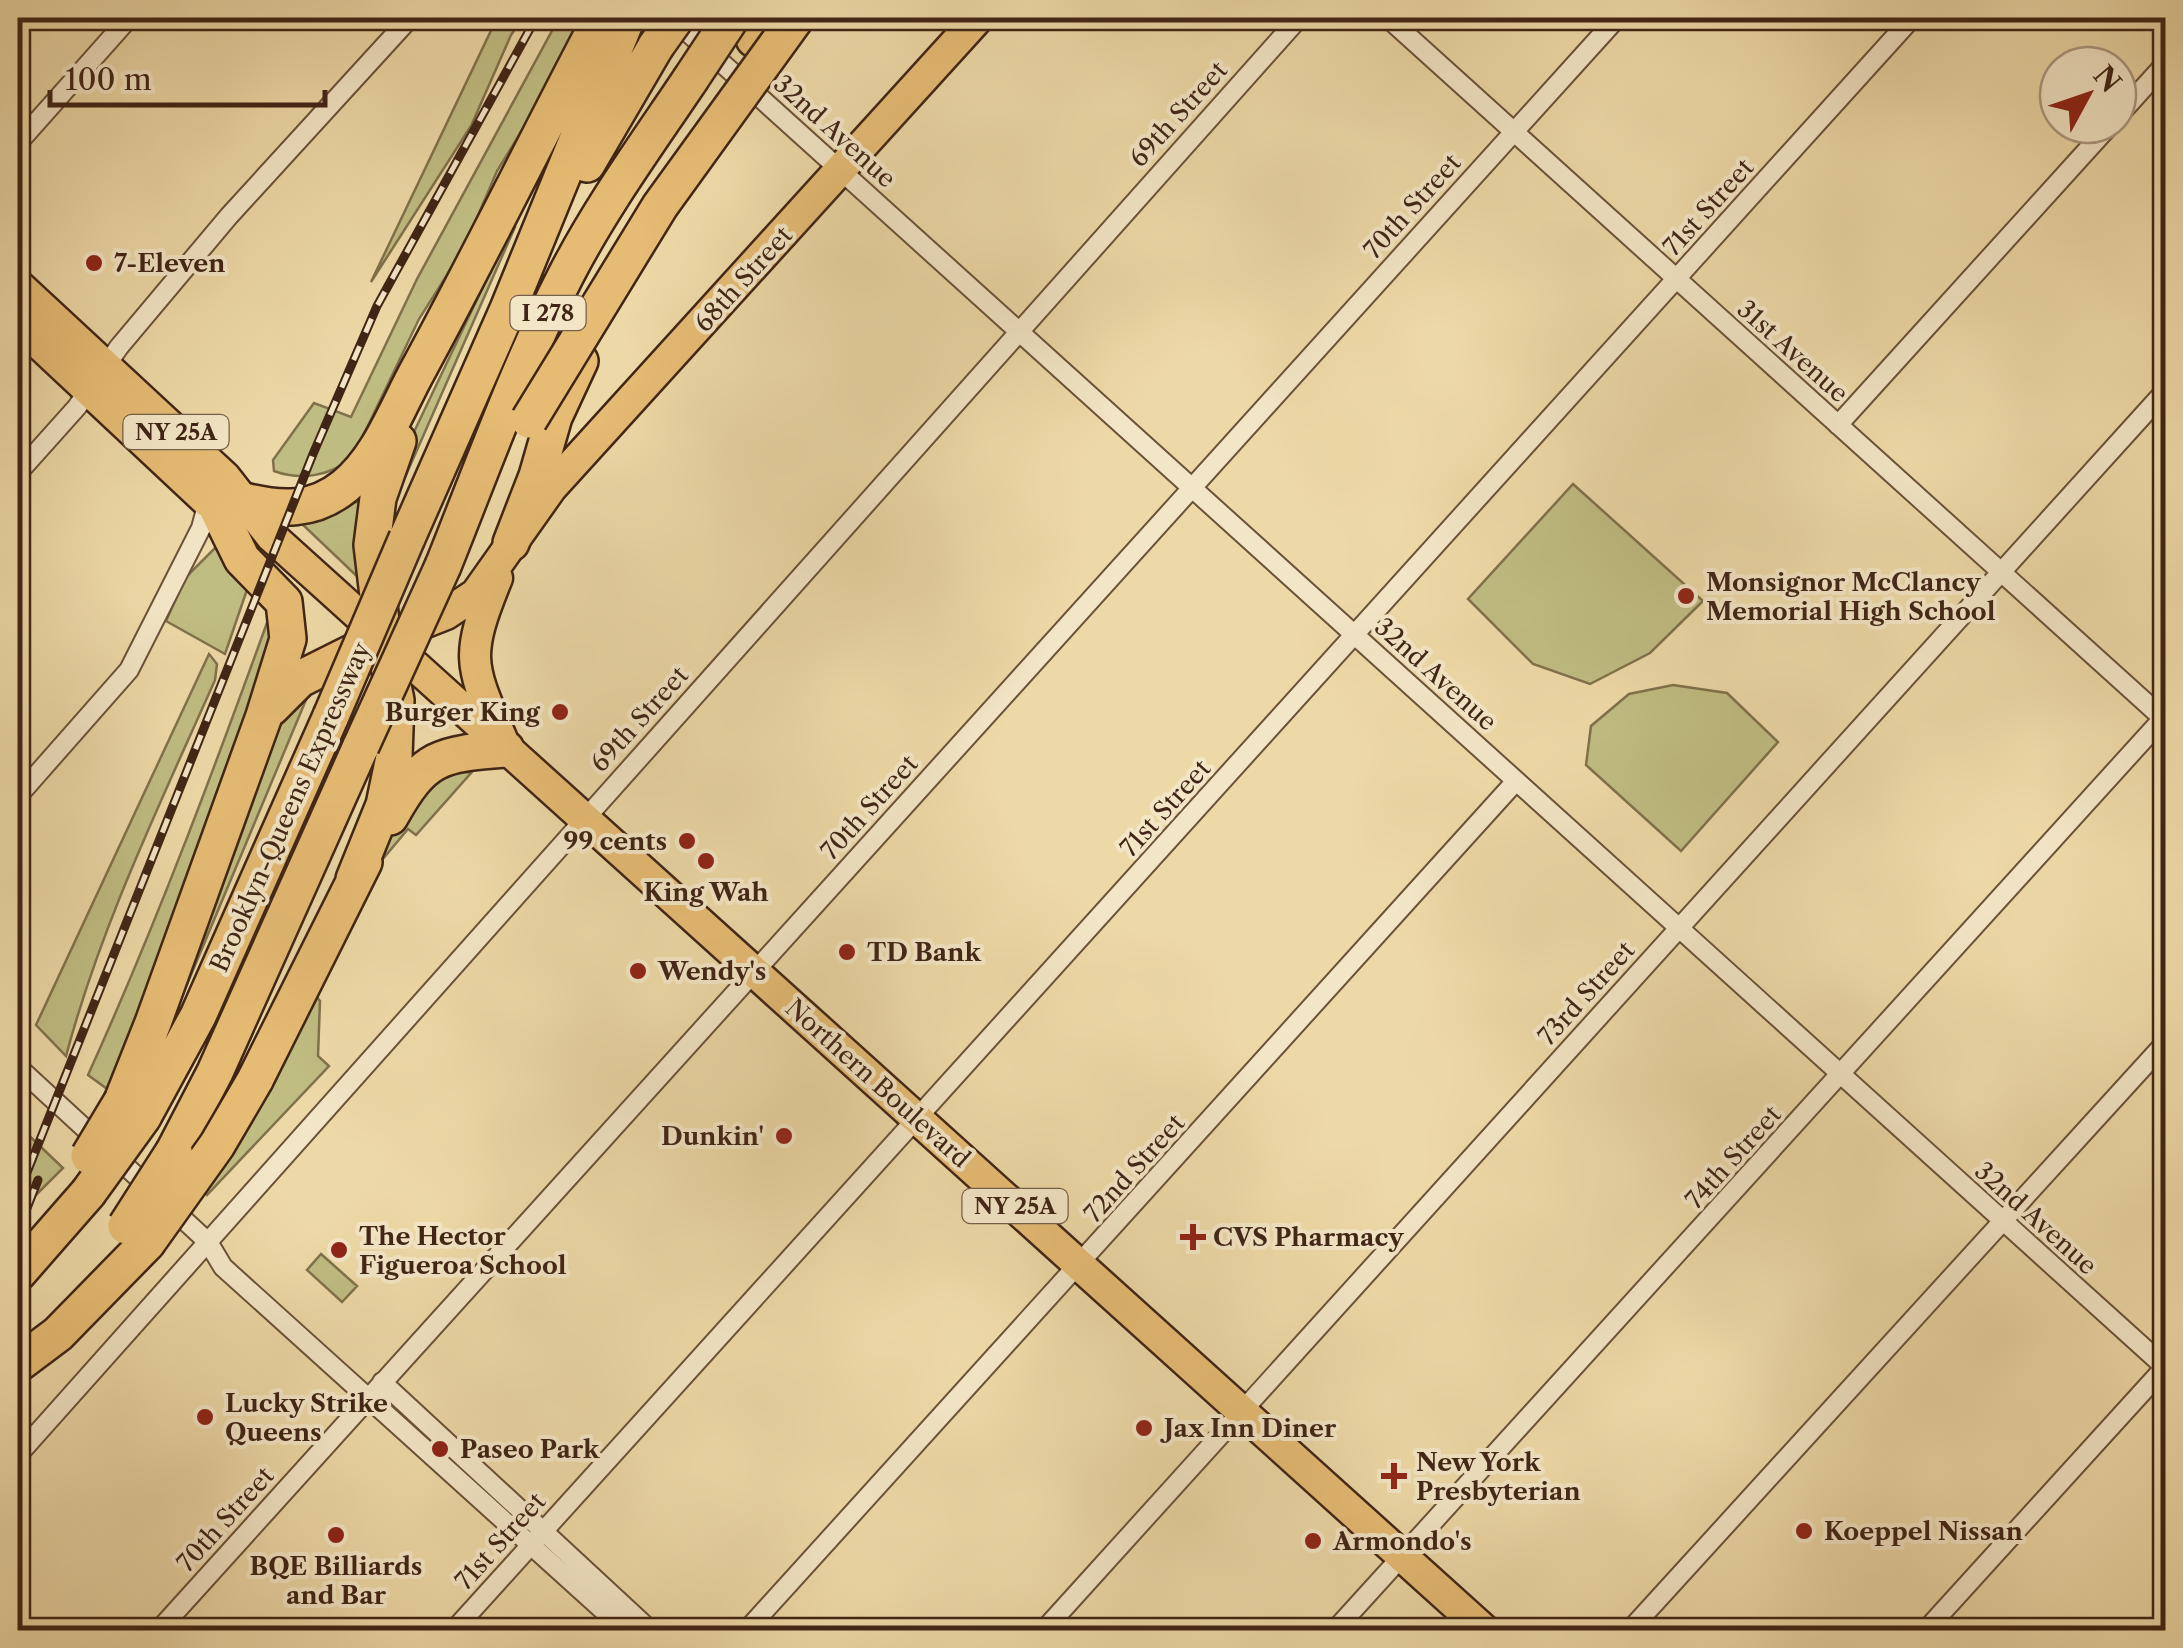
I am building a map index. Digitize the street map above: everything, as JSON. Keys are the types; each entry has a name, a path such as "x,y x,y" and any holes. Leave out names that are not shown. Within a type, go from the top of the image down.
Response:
{"highway":[{"path":"443,566 607,289 679,178 796,18"},
{"path":"18,1273 80,1186 95,1148 132,1109 154,1023 286,651 288,613 279,594 242,558 222,503 299,508 321,501 345,486 375,449 618,19"},
{"name":"I 278","path":"508,310 618,19"},
{"path":"511,542 570,378 718,105 750,25"},
{"name":"I 278","path":"443,566 511,397 567,274 600,216 690,80 750,25"},
{"path":"508,310 613,116 668,27"},
{"name":"Brooklyn-Queens Expressway","path":"132,1109 198,1016 508,310"},
{"path":"354,879 384,805 394,756 396,700 372,561 375,512 385,474 438,332"},
{"name":"Brooklyn-Queens Expressway","path":"18,1350 81,1283 136,1234 216,1072 443,566"},
{"path":"264,716 300,679 383,638"},
{"path":"18,1364 58,1334 136,1234 217,1145 254,1080 354,879 403,794 427,766 448,755 506,749"},
{"path":"18,1260 80,1186"}],"main road":[{"name":"68th Street","path":"511,542 551,488 978,18"},
{"name":"Northern Boulevard","path":"18,286 97,377"},
{"name":"Northern Boulevard","path":"18,324 97,377 225,477 222,503 271,536 1484,1630"},
{"path":"383,638 431,621 467,601 476,594 511,542"},
{"path":"506,749 476,676 472,654 511,542"}],"street":[{"path":"18,143 129,18"},
{"path":"18,473 77,407 97,377 229,216 410,18"},
{"name":"69th Street","path":"18,1454 1299,18"},
{"name":"31st Avenue","path":"1388,18 2164,718"},
{"name":"70th Street","path":"159,1630 1617,18"},
{"name":"71st Street","path":"454,1630 1912,18"},
{"name":"32nd Avenue","path":"668,27 841,170 2165,1367"},
{"path":"2138,94 2166,63"},
{"path":"1838,425 2092,145"},
{"name":"73rd Street","path":"1044,1630 2166,390"},
{"path":"18,796 128,670 201,528 222,503"},
{"name":"74th Street","path":"1335,1630 2164,718"},
{"name":"72nd Street","path":"747,1630 1516,781"},
{"path":"1630,1630 2166,1042"},
{"path":"18,1067 208,1242 223,1267 367,1398 650,1630"},
{"path":"1926,1630 2165,1367"},
{"path":"382,1382 625,1630"}],"shaded area":[{"path":"497,18 523,18 511,35 471,126 371,282"},
{"path":"559,18 587,18 497,171 464,248 419,319 353,457 335,469 315,475 274,471 273,460 314,403 351,417 417,279"},
{"path":"512,226 515,227 388,516 393,476"},
{"path":"1573,484 1703,601 1650,653 1590,684 1533,664 1468,599"},
{"path":"361,500 363,582 302,524"},
{"path":"215,548 250,581 225,654 166,621 185,578"},
{"path":"272,609 283,625 110,1091 88,1075 185,843"},
{"path":"209,654 217,664 215,680 114,912 66,1056 36,1025"},
{"path":"1673,685 1727,693 1778,742 1681,851 1586,765 1591,726 1629,694"},
{"path":"308,695 178,1006 167,1027 282,711"},
{"path":"441,767 471,773 416,835 408,829 367,878 412,801"},
{"path":"312,991 320,1001 318,1056 329,1066 207,1195 202,1190"},
{"path":"18,1125 63,1168 18,1213"},
{"path":"321,1254 357,1286 342,1302 307,1270"}],"railway":[{"path":"18,1195 313,454 377,306 536,18"},
{"path":"18,1231 38,1180"}],"place":[{"name":"7-Eleven","path":"94,263"},
{"name":"Monsignor McClancy Memorial High School","path":"1686,596"},
{"name":"Burger King","path":"560,712"},
{"name":"99 cents","path":"687,841"},
{"name":"King Wah","path":"706,861"},
{"name":"TD Bank","path":"847,952"},
{"name":"Wendy's","path":"638,971"},
{"name":"Dunkin'","path":"784,1136"},
{"name":"CVS Pharmacy","path":"1193,1237"},
{"name":"The Hector Figueroa School","path":"339,1250"},
{"name":"Lucky Strike Queens","path":"205,1417"},
{"name":"Jax Inn Diner","path":"1144,1428"},
{"name":"Paseo Park","path":"440,1449"},
{"name":"New York Presbyterian","path":"1394,1476"},
{"name":"Koeppel Nissan","path":"1804,1531"},
{"name":"BQE Billiards and Bar","path":"336,1535"},
{"name":"Armondo's","path":"1313,1541"}]}
